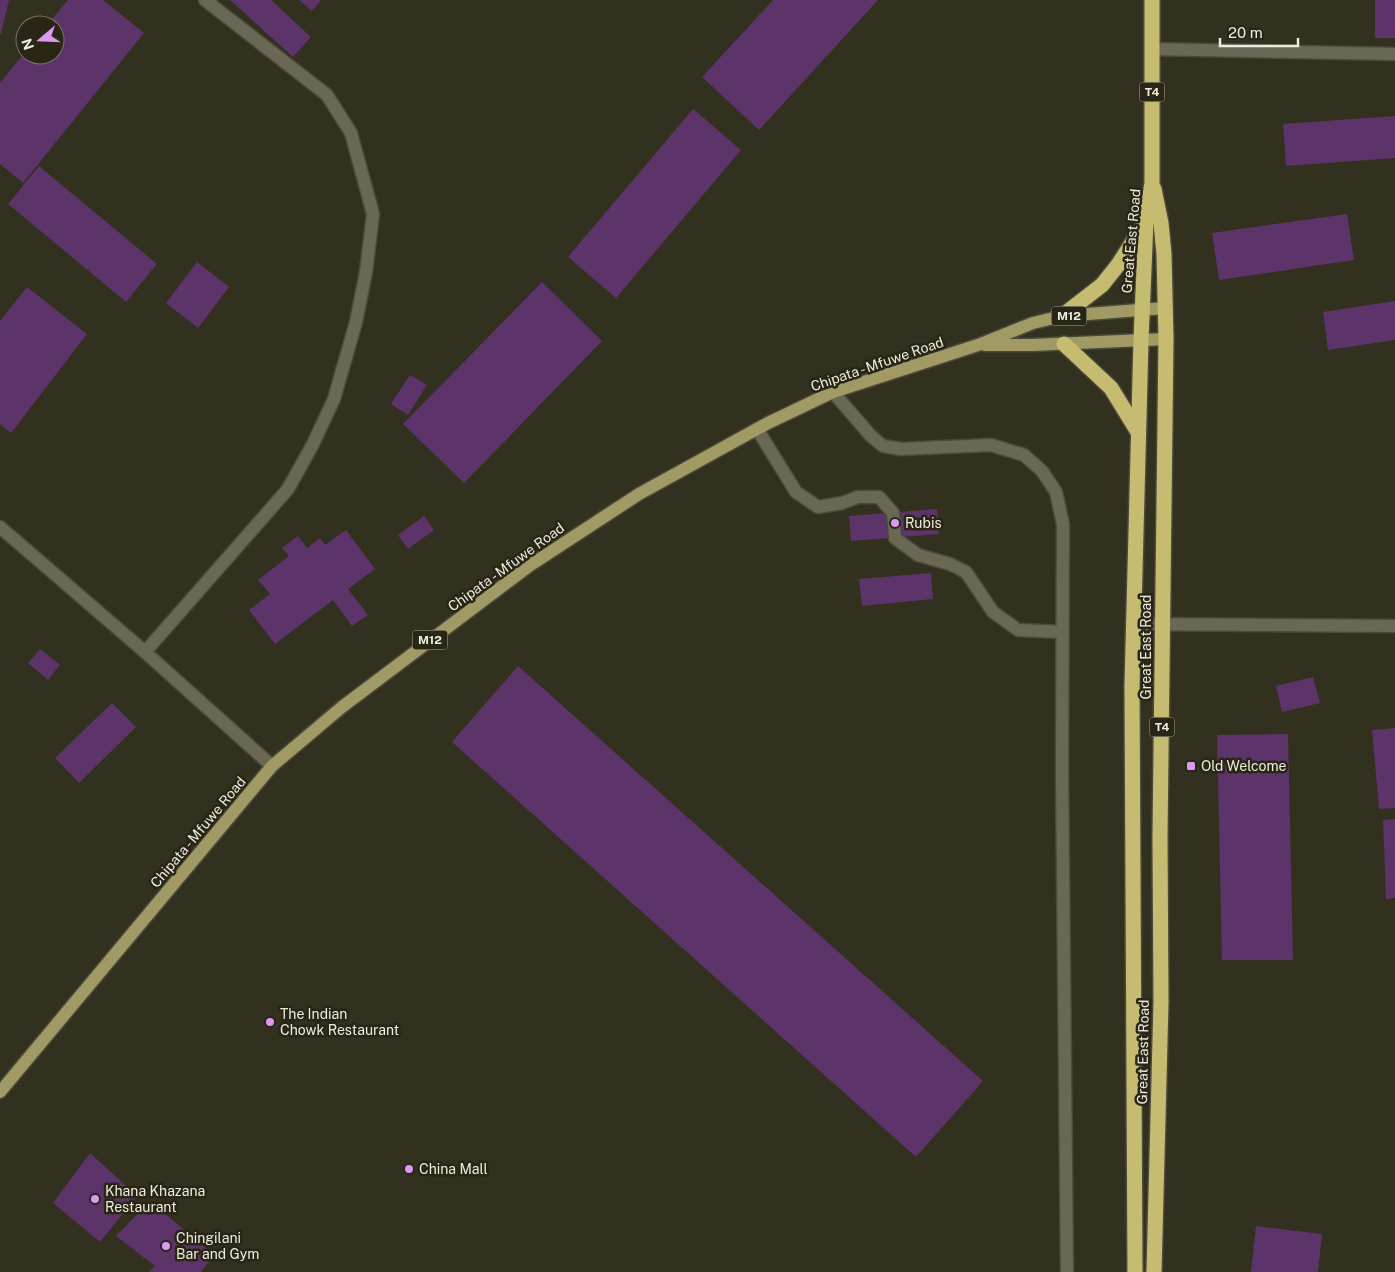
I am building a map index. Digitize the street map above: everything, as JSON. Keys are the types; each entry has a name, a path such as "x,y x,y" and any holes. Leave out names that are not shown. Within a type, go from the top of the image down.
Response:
{"highway":[{"name":"T4","path":"1152,0 1152,183"},
{"name":"Great East Road","path":"1134,1272 1132,715 1140,340 1146,221 1152,183"},
{"name":"Great East Road","path":"1152,183 1161,223 1166,339 1162,625 1161,1002 1154,1272"},
{"path":"1062,316 1102,285 1118,265 1146,221"},
{"path":"1064,344 1111,388 1138,432"}],"main road":[{"name":"M12","path":"978,345 1033,323 1062,316 1165,308"},
{"name":"M12","path":"978,345 1064,344 1166,339"},
{"name":"Chipata - Mfuwe Road","path":"0,1092 272,766 342,707 529,566 638,494 757,429 833,392 978,345"}],"street":[{"path":"145,652 288,489 313,444 334,399 356,322 366,272 373,214 351,132 327,95 205,0"},
{"path":"1152,48 1395,54"},
{"path":"833,392 871,436 883,446 901,450 991,445 1024,455 1042,470 1056,492 1063,524 1062,790 1067,1272"},
{"path":"757,429 796,492 818,507 842,503 858,497 879,497 893,512 895,538 918,555 950,564 966,572 993,612 1018,630 1062,632"},
{"path":"0,527 145,652 272,766"},
{"path":"1134,624 1395,626"}],"building":[{"path":"0,0 9,0 1,34 0,34"},
{"path":"68,0 103,0 144,33 23,183 0,164 0,83 15,64 65,65 65,15 55,15"},
{"path":"230,0 271,0 311,37 293,57"},
{"path":"299,0 321,0 312,11"},
{"path":"773,0 878,0 759,130 702,77"},
{"path":"1375,0 1395,0 1395,38 1375,38"},
{"path":"693,109 741,150 616,298 568,257"},
{"path":"1395,116 1395,158 1286,166 1283,124"},
{"path":"39,166 157,264 126,302 8,204"},
{"path":"1347,214 1354,260 1219,280 1212,233"},
{"path":"197,262 229,287 198,328 166,303"},
{"path":"542,282 602,341 464,483 403,424"},
{"path":"27,287 87,334 11,433 0,424 0,321"},
{"path":"1395,301 1395,340 1328,350 1323,312"},
{"path":"410,375 427,385 408,415 391,404"},
{"path":"937,509 939,534 851,541 849,516"},
{"path":"424,516 434,530 408,549 398,535"},
{"path":"346,530 375,569 348,589 368,615 352,626 333,600 275,644 249,610 270,594 258,580 289,556 282,548 298,536 307,548 320,538 325,545"},
{"path":"931,573 933,599 862,606 859,579"},
{"path":"40,649 60,665 48,680 28,663"},
{"path":"518,666 983,1081 916,1157 452,742"},
{"path":"1313,677 1320,703 1282,712 1276,686"},
{"path":"112,703 136,727 79,783 55,758"},
{"path":"1395,728 1395,808 1379,809 1372,730"},
{"path":"1288,734 1293,960 1222,960 1217,735"},
{"path":"1395,819 1395,898 1386,899 1383,820"},
{"name":"Khana Khazana Restaurant","path":"90,1153 137,1196 100,1242 53,1203"},
{"name":"Chingilani Bar and Gym","path":"150,1201 214,1255 201,1272 149,1272 155,1266 116,1236"},
{"path":"1256,1226 1322,1234 1318,1272 1251,1272"}],"place":[{"name":"Rubis","path":"895,523"},
{"name":"Old Welcome","path":"1191,766"},
{"name":"The Indian Chowk Restaurant","path":"270,1022"},
{"name":"China Mall","path":"409,1169"},
{"name":"Khana Khazana Restaurant","path":"95,1199"},
{"name":"Chingilani Bar and Gym","path":"166,1246"}]}
